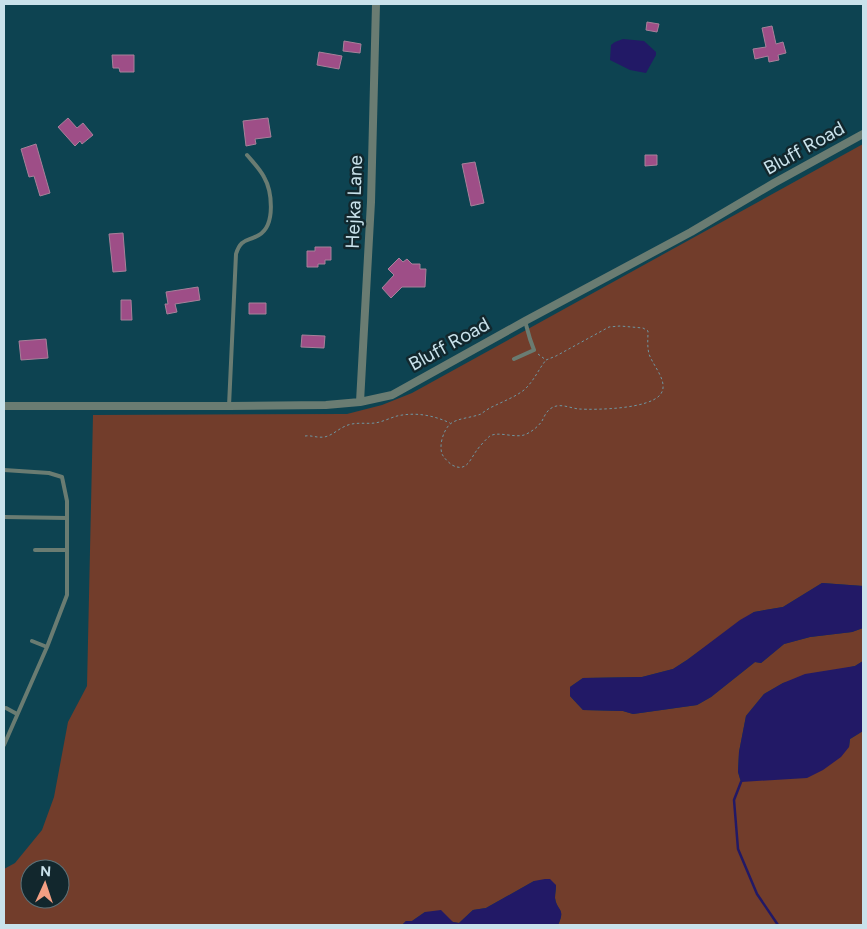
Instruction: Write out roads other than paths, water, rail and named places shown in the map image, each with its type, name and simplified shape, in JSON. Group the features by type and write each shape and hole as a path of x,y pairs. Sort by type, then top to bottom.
{"street":[{"name":"Hejka Lane","path":"360,402 371,202 376,4"},
{"name":"Bluff Road","path":"4,406 326,405 360,402 392,394 691,232 863,134"}],"lane":[{"path":"229,406 236,254 239,246 261,234 269,222 271,206 269,188 263,174 247,155"},
{"path":"514,359 534,350 526,321"},
{"path":"4,470 49,473 62,477 67,501 67,595 47,647 4,744"},
{"path":"4,517 67,518"},
{"path":"35,550 67,550"},
{"path":"32,641 47,647"},
{"path":"6,708 17,714"}],"waterway":[{"path":"741,782 734,800 738,849 757,894 778,925"}]}
